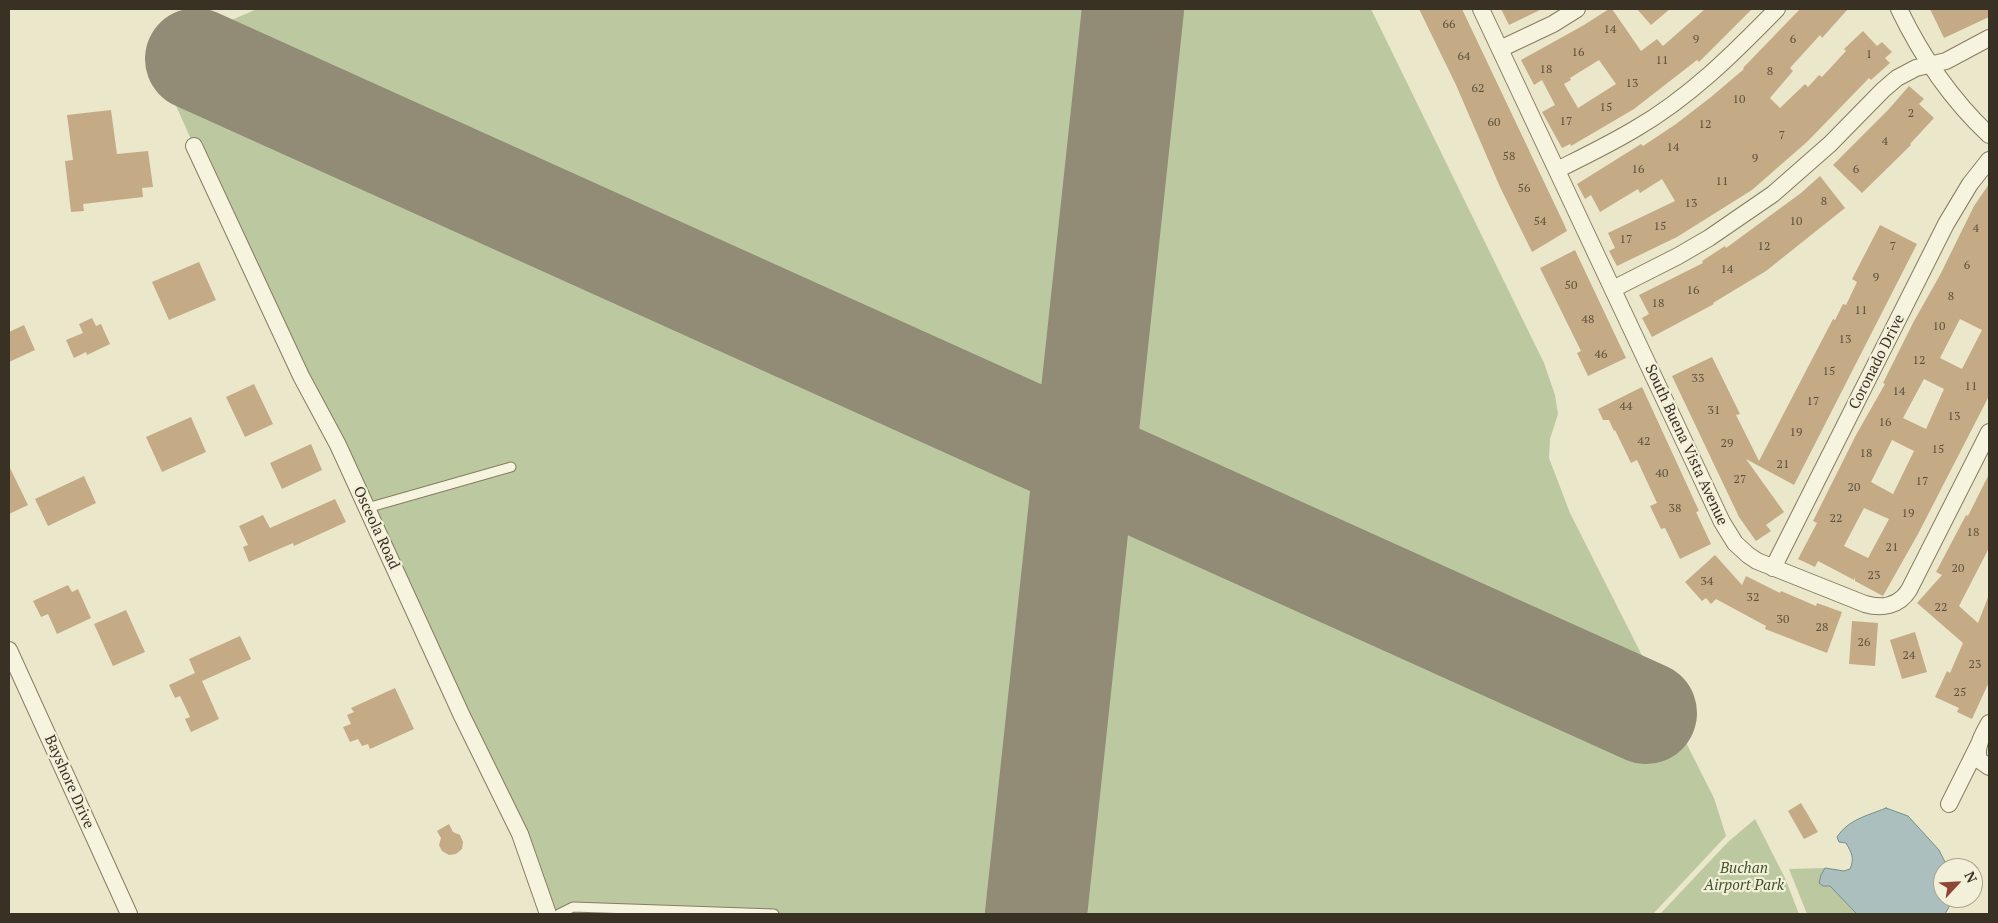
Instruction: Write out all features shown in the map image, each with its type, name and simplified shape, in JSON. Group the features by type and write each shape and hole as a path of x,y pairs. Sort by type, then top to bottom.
{"street":[{"name":"South Buena Vista Avenue","path":"1481,9 1722,522 1735,542 1748,555 1773,568 1871,606 1884,606 1902,599 1909,590 1989,432"},
{"path":"1500,49 1553,24 1577,9"},
{"path":"1557,170 1636,129 1677,101 1728,59 1777,9"},
{"path":"1899,9 1931,65 1971,117 1989,135"},
{"path":"1613,289 1678,256 1735,220 1808,164 1890,83 1916,68 1946,61 1989,38"},
{"name":"Osceola Road","path":"194,146 301,376 338,444 462,716 520,834 548,914"},
{"name":"Coronado Drive","path":"1773,568 1946,224 1970,184 1989,160"},
{"name":"Bayshore Drive","path":"9,650 129,914"},
{"path":"1949,804 1978,750 1989,723"},
{"path":"1978,750 1979,760 1989,767"}],"lane":[{"path":"367,508 511,467"},
{"path":"559,914 573,907 774,914"}],"green space":[{"path":"257,9 1371,9 1544,363 1555,395 1558,414 1550,439 1549,458 1570,513 1714,798 1726,836 1653,914 556,914 298,363 240,225 202,142 194,146 153,54"},
{"name":"Buchan Airport Park","path":"1755,819 1785,878 1799,914 1660,914 1728,842"},
{"path":"1825,868 1821,875 1857,914 1807,914 1789,869"}],"shaded area":[{"path":"1886,808 1908,816 1939,850 1943,858 1933,858 1933,908 1948,908 1945,914 1857,914 1830,886 1823,886 1819,883 1825,868 1844,871 1850,869 1852,862 1851,852 1846,843 1839,842 1837,837 1847,826"}],"building":[{"path":"1419,9 1462,9 1564,224 1567,231 1532,252 1500,187 1456,85"},
{"path":"1501,9 1542,9 1509,25"},
{"path":"1612,9 1641,51 1657,39 1663,46 1705,9 1752,9 1699,62 1697,60 1634,109 1571,146 1570,144 1562,148 1542,112 1555,105 1542,80 1534,85 1521,60","holes":["1599,60 1616,84 1578,108 1564,84 1571,80 1570,78"]},
{"path":"1637,9 1670,9 1651,25"},
{"path":"1800,9 1848,9 1822,38 1820,35 1790,68 1793,71 1770,98 1780,108 1805,84 1808,87 1819,75 1822,77 1846,51 1844,49 1863,31 1877,46 1882,42 1892,52 1885,58 1890,63 1871,80 1869,78 1808,141 1752,190 1677,237 1617,266 1609,251 1615,248 1608,233 1675,201 1662,179 1640,193 1638,189 1600,212 1591,195 1585,199 1577,184 1641,144 1643,146 1711,97 1744,69"},
{"path":"1930,9 1989,9 1989,17 1944,38"},
{"path":"1909,86 1924,99 1919,104 1934,118 1911,145 1862,193 1833,165 1888,110"},
{"path":"111,110 117,154 148,151 153,187 142,188 143,197 83,204 84,211 71,212 65,161 73,160 67,115"},
{"path":"1820,176 1845,208 1766,271 1714,304 1652,337 1642,318 1649,314 1639,295 1703,263 1702,261 1725,246 1726,248 1801,193"},
{"path":"1989,184 1989,396 1918,534 1883,596 1855,581 1855,577 1854,580 1818,561 1815,567 1798,559 1817,523 1813,521 1856,435 1885,384 1883,383 1974,206","holes":["1960,319 1982,330 1962,369 1940,358","1924,379 1944,389 1926,429 1903,418","1892,440 1914,451 1893,494 1871,482","1864,508 1889,519 1868,558 1844,546"]},
{"path":"1880,225 1917,244 1794,485 1746,459 1784,512 1766,525 1771,531 1756,541 1739,517 1672,376 1712,357 1740,414 1736,415 1759,461 1833,319 1835,320 1843,304 1846,305 1857,282 1852,279"},
{"path":"1575,250 1626,358 1588,376 1577,353 1581,351 1540,268"},
{"path":"199,262 216,300 169,320 152,282"},
{"path":"92,318 96,326 101,324 110,344 87,355 86,352 74,358 66,340 83,333 79,324"},
{"path":"24,325 35,350 9,362 9,332"},
{"path":"254,384 273,424 245,437 226,397"},
{"path":"1642,387 1699,511 1696,512 1711,544 1680,559 1665,528 1661,529 1650,506 1657,503 1637,460 1631,463 1609,420 1603,420 1598,409"},
{"path":"191,417 206,452 162,472 146,437"},
{"path":"311,444 322,470 282,489 270,463"},
{"path":"9,466 28,505 9,514"},
{"path":"1989,474 1989,548 1959,606 1978,623 1989,595 1989,682 1972,719 1957,712 1959,708 1935,697 1947,671 1950,673 1963,643 1917,603 1942,575 1936,572 1966,515 1968,516"},
{"path":"84,476 96,503 48,526 35,499"},
{"path":"335,499 346,522 294,546 293,543 249,562 243,547 248,545 239,526 263,515 270,528"},
{"path":"1715,555 1742,585 1746,576 1780,593 1781,591 1816,606 1817,603 1842,612 1827,653 1765,629 1766,626 1716,599 1711,604 1706,598 1702,601 1685,582"},
{"path":"68,585 72,592 78,589 91,618 57,634 48,614 41,617 33,601"},
{"path":"126,610 145,652 113,666 94,624"},
{"path":"1852,621 1878,623 1875,666 1849,664"},
{"path":"1915,632 1927,672 1902,679 1890,640"},
{"path":"240,636 251,659 202,681 219,719 191,732 185,719 190,717 180,696 175,698 169,685 195,673 189,659"},
{"path":"395,688 414,729 370,749 368,744 362,746 358,739 350,742 343,727 351,724 347,715 354,712 351,708"},
{"path":"1801,803 1818,832 1804,839 1788,811"},
{"path":"449,824 453,832 460,835 463,842 462,849 456,854 449,855 442,851 439,845 441,838 437,831"}],"runway":[{"path":"1036,914 1133,9"},
{"path":"196,59 1646,713"}]}
